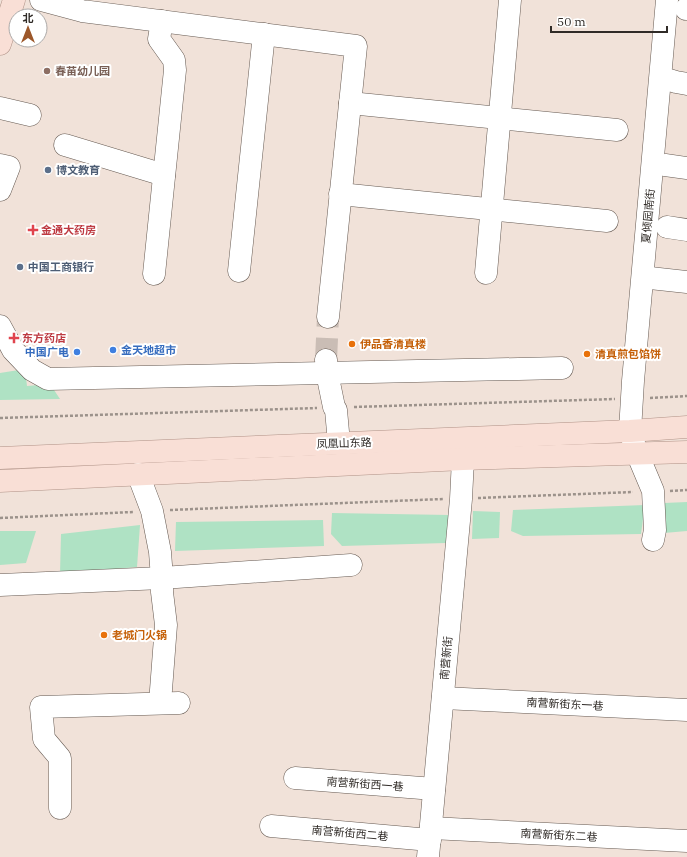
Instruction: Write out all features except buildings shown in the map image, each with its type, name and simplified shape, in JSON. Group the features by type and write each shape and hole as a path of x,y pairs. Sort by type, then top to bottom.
{"main road":[{"path":"0,44 14,0"},
{"name":"凤凰山东路","path":"0,458 630,431 687,427"},
{"name":"凤凰山东路","path":"0,481 463,459 687,452"}],"street":[{"path":"41,0 82,11 356,46 328,317"},
{"path":"486,272 510,0"},
{"name":"夏倾园南街","path":"630,431 633,381 680,6"},
{"path":"154,274 175,70 174,60 160,39 162,21"},
{"path":"240,271 264,34"},
{"path":"666,79 687,84"},
{"path":"350,103 618,130"},
{"path":"0,108 30,114"},
{"path":"65,145 164,175"},
{"path":"0,165 9,167 0,190"},
{"path":"665,166 687,168"},
{"path":"340,194 607,221"},
{"path":"650,278 687,282"},
{"path":"0,326 13,350 32,370 48,379 327,367 562,368"},
{"path":"327,367 334,407 336,410 339,443"},
{"path":"630,431 637,453 653,491 655,530 653,540"},
{"name":"南营新街","path":"430,842 461,499 463,459"},
{"path":"60,808 60,758 44,739 41,707 170,703 160,552 152,511 138,474"},
{"path":"0,584 162,578 351,565"},
{"name":"南营新街东一巷","path":"443,698 687,710"},
{"name":"南营新街西一巷","path":"295,778 434,789"},
{"name":"南营新街西二巷","path":"271,826 430,842"},
{"name":"南营新街东二巷","path":"430,842 687,841"}],"path":[{"path":"0,518 687,490"}],"green space":[{"path":"25,369 27,386 50,384 60,399 0,400 0,373"},
{"path":"687,502 687,531 664,533 664,503"},
{"path":"645,505 641,534 523,536 511,531 513,510"},
{"path":"473,511 500,512 499,538 472,539"},
{"path":"332,513 450,515 446,543 342,546 331,534"},
{"path":"323,520 324,546 175,551 176,522"},
{"path":"140,525 137,567 60,574 61,534"},
{"path":"0,531 36,531 26,563 0,565"}],"tunnel":[{"path":"326,360 328,317"}],"place":[{"name":"春苗幼儿园","path":"47,71"},
{"name":"博文教育","path":"48,170"},
{"name":"金通大药房","path":"33,230"},
{"name":"中国工商银行","path":"20,267"},
{"name":"东方药店","path":"14,338"},
{"name":"伊品香清真楼","path":"352,344"},
{"name":"金天地超市","path":"113,350"},
{"name":"中国广电","path":"77,352"},
{"name":"清真煎包馅饼","path":"587,354"},
{"name":"老城门火锅","path":"104,635"}]}
